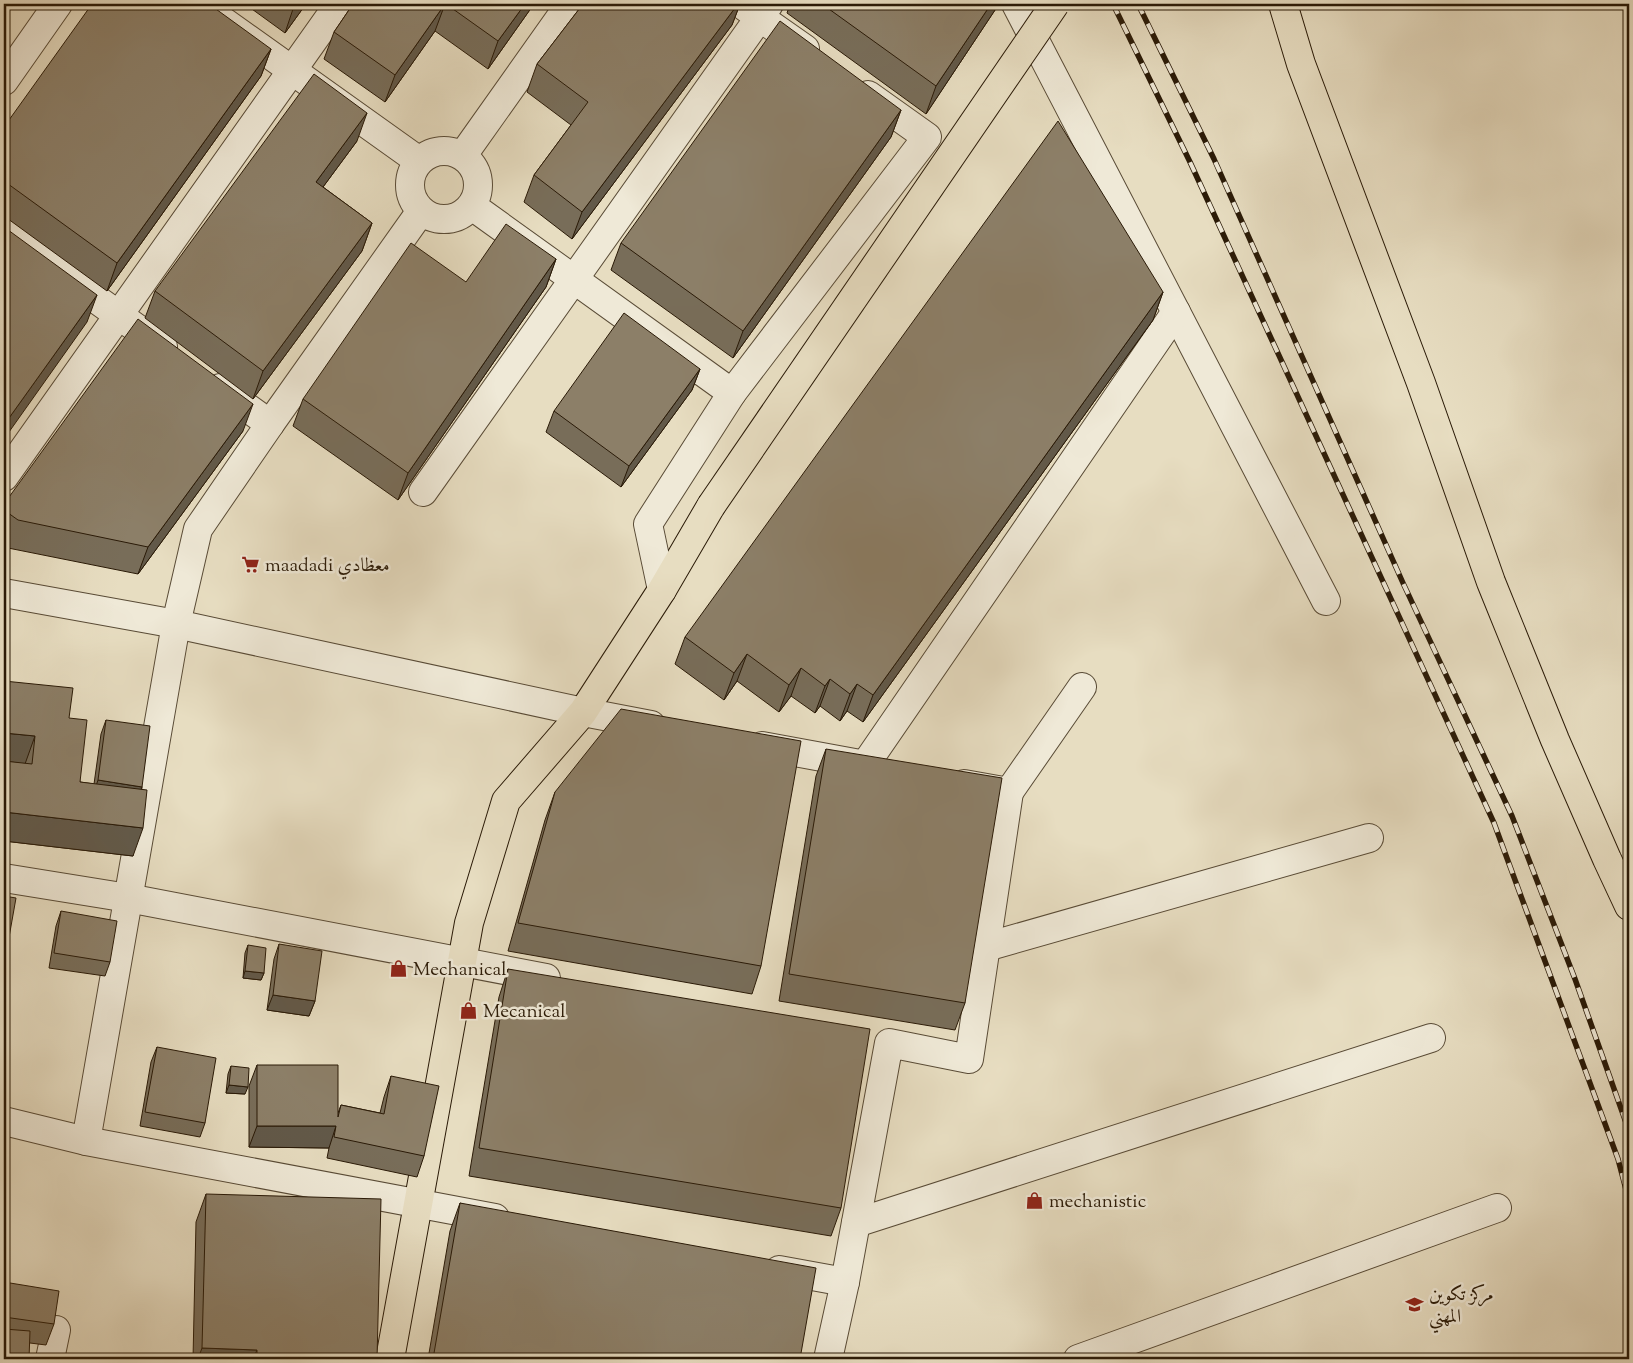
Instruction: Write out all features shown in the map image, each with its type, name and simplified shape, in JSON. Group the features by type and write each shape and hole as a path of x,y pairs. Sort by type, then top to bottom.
{"main road":[{"path":"390,1359 470,923 506,801 583,712 662,590 711,506 1055,4"},
{"path":"1283,4 1302,64 1422,383 1491,582 1559,748 1629,906"}],"street":[{"path":"4,81 58,4"},
{"path":"199,4 419,160"},
{"path":"4,476 339,4"},
{"path":"463,155 570,4"},
{"path":"1016,4 1326,601"},
{"path":"423,492 573,279 756,8 823,63"},
{"path":"662,590 648,524 732,393 927,137 847,80"},
{"path":"442,150 463,155 475,168 479,182 477,198 472,206 454,219 439,220 420,211 414,202 409,188 412,172 419,160 442,150"},
{"path":"472,206 732,393"},
{"path":"86,1141 176,624 198,529 420,211"},
{"path":"4,233 270,424"},
{"path":"865,765 1176,312"},
{"path":"4,593 176,624 583,712 670,728"},
{"path":"828,1359 856,1223 879,1041 969,1059 1009,792 1082,687"},
{"path":"738,741 894,770"},
{"path":"942,780 1009,792"},
{"path":"986,947 1369,838"},
{"path":"4,878 128,898 569,982"},
{"path":"856,1223 1431,1038"},
{"path":"4,1121 86,1141 515,1221"},
{"path":"1078,1359 1496,1208"},
{"path":"758,1266 845,1282"},
{"path":"50,1359 56,1330"}],"building":[{"path":"92,4 209,4 271,49 117,263 4,181 4,127"},
{"path":"353,4 445,4 395,75 334,32"},
{"path":"446,4 525,4 498,41"},
{"path":"583,4 738,4 582,212 534,175 588,102 537,64"},
{"path":"822,4 991,4 936,86"},
{"path":"780,21 901,110 743,331 621,243"},
{"path":"314,74 367,113 316,182 372,223 263,371 155,291"},
{"path":"1058,121 1163,292 873,695 857,684 850,694 830,679 825,686 801,668 789,685 747,654 734,673 685,637"},
{"path":"506,224 556,259 408,473 303,399 411,243 466,282"},
{"path":"4,227 97,295 4,425"},
{"path":"624,313 700,369 629,466 554,411"},
{"path":"138,319 253,404 148,547 18,520 4,510 4,504"},
{"path":"4,681 73,688 69,718 87,720 80,782 147,790 143,828 4,812 4,761 32,764 35,736 4,733"},
{"path":"621,709 801,741 761,966 518,923 555,792"},
{"path":"106,720 150,726 142,787 98,780"},
{"path":"826,749 1002,778 965,1003 789,974"},
{"path":"4,896 16,898 8,943 4,942"},
{"path":"61,911 117,921 110,962 54,953"},
{"path":"279,944 322,951 315,1001 273,995"},
{"path":"248,945 266,948 264,973 245,971"},
{"path":"508,969 870,1029 841,1208 479,1148"},
{"path":"157,1047 216,1058 205,1123 145,1112"},
{"path":"257,1065 338,1065 338,1117 341,1105 384,1114 391,1076 439,1086 424,1156 334,1137 336,1126 257,1126"},
{"path":"231,1066 249,1068 248,1087 229,1085"},
{"path":"206,1194 381,1199 377,1359 257,1359 257,1350 202,1348"},
{"path":"460,1203 816,1268 800,1359 433,1359"},
{"path":"4,1282 59,1291 54,1324 4,1317"},
{"path":"4,1329 30,1331 29,1359 4,1359"}],"railway":[{"path":"1113,4 1190,162 1494,823 1618,1159 1629,1201"},
{"path":"1138,4 1214,159 1403,583 1512,816 1575,979 1629,1131"}],"place":[{"name":"maadadi معظادي","path":"251,564"},
{"name":"Mechanical","path":"399,968"},
{"name":"Mecanical","path":"469,1010"},
{"name":"mechanistic","path":"1035,1200"},
{"name":"مركز تكوين المهني","path":"1415,1304"}]}
